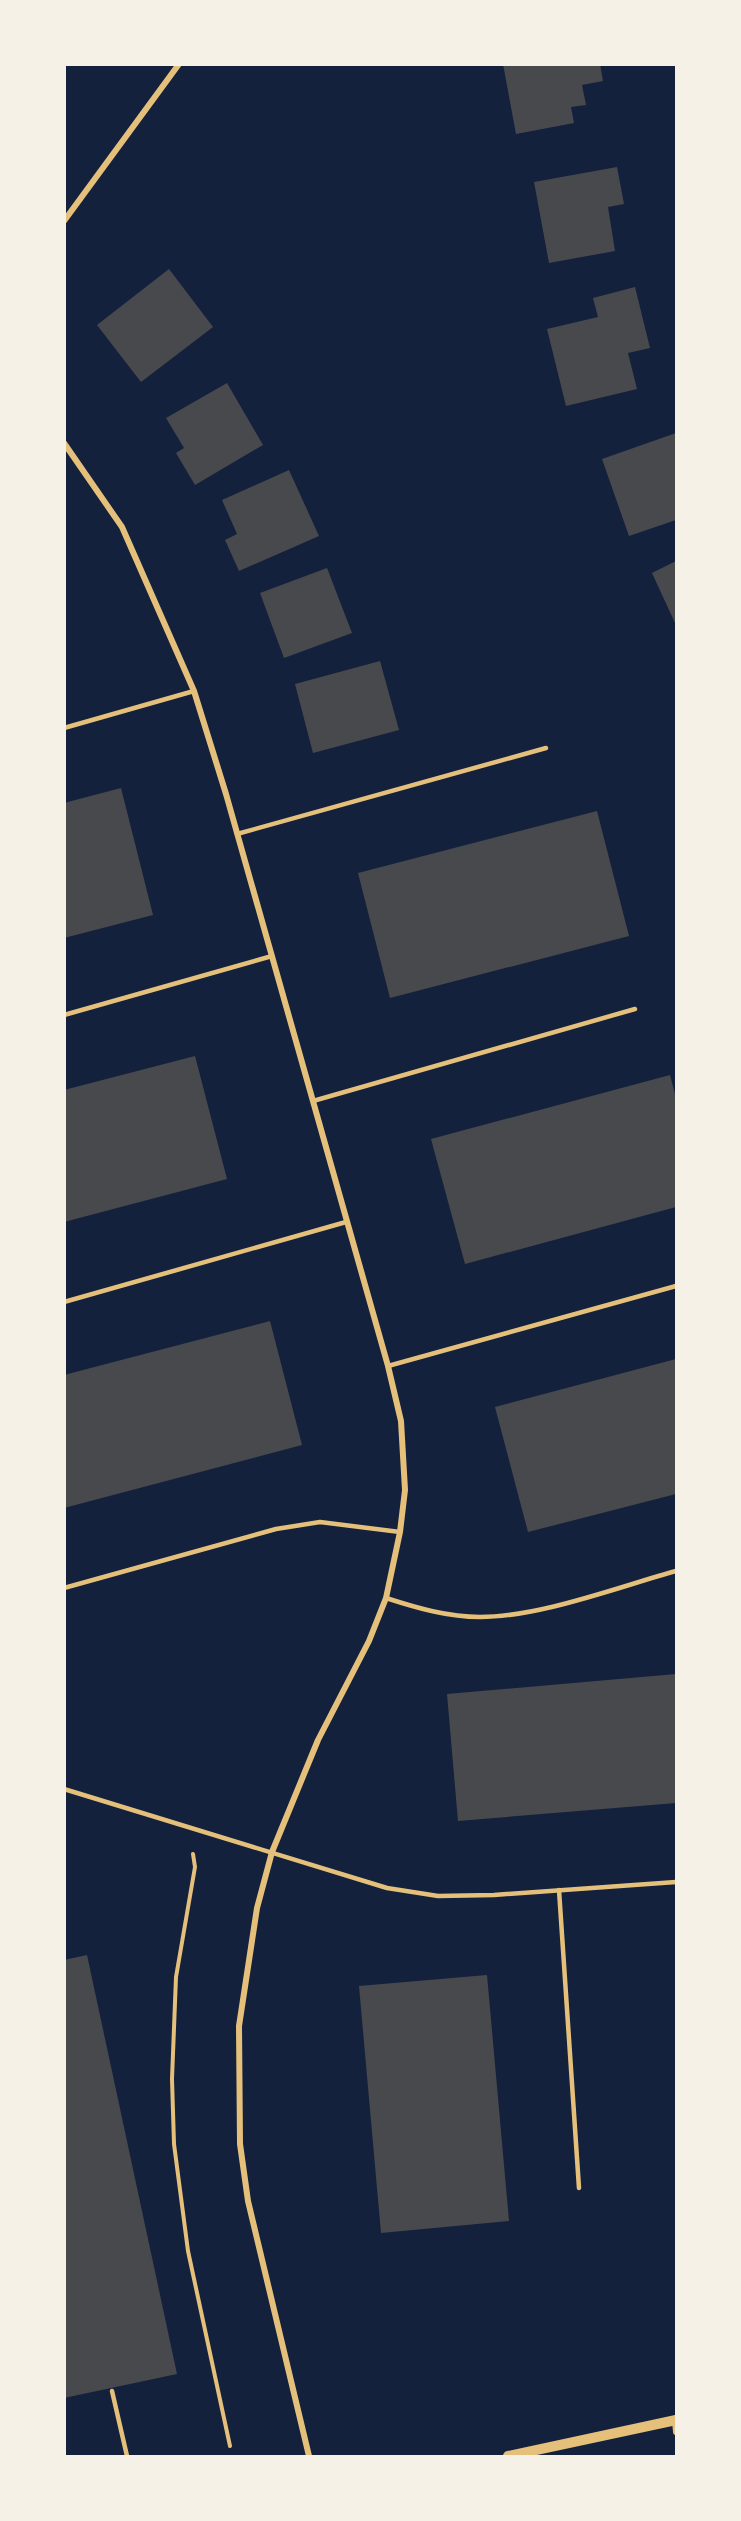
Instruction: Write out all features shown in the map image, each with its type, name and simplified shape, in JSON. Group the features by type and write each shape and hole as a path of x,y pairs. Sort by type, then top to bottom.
{"street":[{"path":"64,222 179,64"},
{"path":"64,443 122,527 194,691 272,956 388,1366 401,1421 405,1490 400,1532 386,1598 369,1641 318,1740 272,1852 257,1908 239,2026 240,2144 250,2211 309,2457"},
{"path":"508,2457 676,2424"}],"lane":[{"path":"64,728 194,691"},
{"path":"237,834 546,748"},
{"path":"64,1015 272,956"},
{"path":"313,1101 635,1009"},
{"path":"64,1302 346,1222"},
{"path":"388,1366 676,1286"},
{"path":"64,1588 276,1529 320,1522 400,1532"},
{"path":"386,1598 431,1612 481,1617 540,1610 676,1571"},
{"path":"64,1789 387,1888 438,1896 494,1895 676,1882"},
{"path":"559,1890 579,2188"},
{"path":"112,2391 127,2457"}],"path":[{"path":"200,1830 192,1857 195,1867 176,1977 172,2079 174,2144 188,2251 230,2446"}],"building":[{"path":"503,64 600,64 603,81 582,85 586,105 571,107 574,123 516,134"},
{"path":"617,167 624,204 608,207 615,251 549,263 534,182"},
{"path":"169,269 213,327 141,382 97,325"},
{"path":"635,287 650,348 628,353 637,389 566,406 547,329 598,317 593,298"},
{"path":"227,383 263,445 195,485 176,453 184,448 166,418"},
{"path":"676,433 676,520 629,536 602,459"},
{"path":"289,470 319,536 239,571 225,540 237,534 222,500"},
{"path":"676,561 676,625 652,573"},
{"path":"327,568 352,633 284,658 260,593"},
{"path":"380,661 399,730 313,753 295,684"},
{"path":"121,788 153,915 64,938 64,803"},
{"path":"597,811 629,936 390,998 358,873"},
{"path":"195,1056 227,1179 64,1222 64,1090"},
{"path":"670,1075 676,1098 676,1207 465,1264 431,1139"},
{"path":"270,1321 302,1445 64,1508 64,1375"},
{"path":"676,1359 676,1494 528,1532 495,1407"},
{"path":"676,1674 676,1803 458,1821 447,1694"},
{"path":"87,1955 177,2374 64,2398 64,1960"},
{"path":"487,1975 509,2221 381,2233 359,1986"}]}
